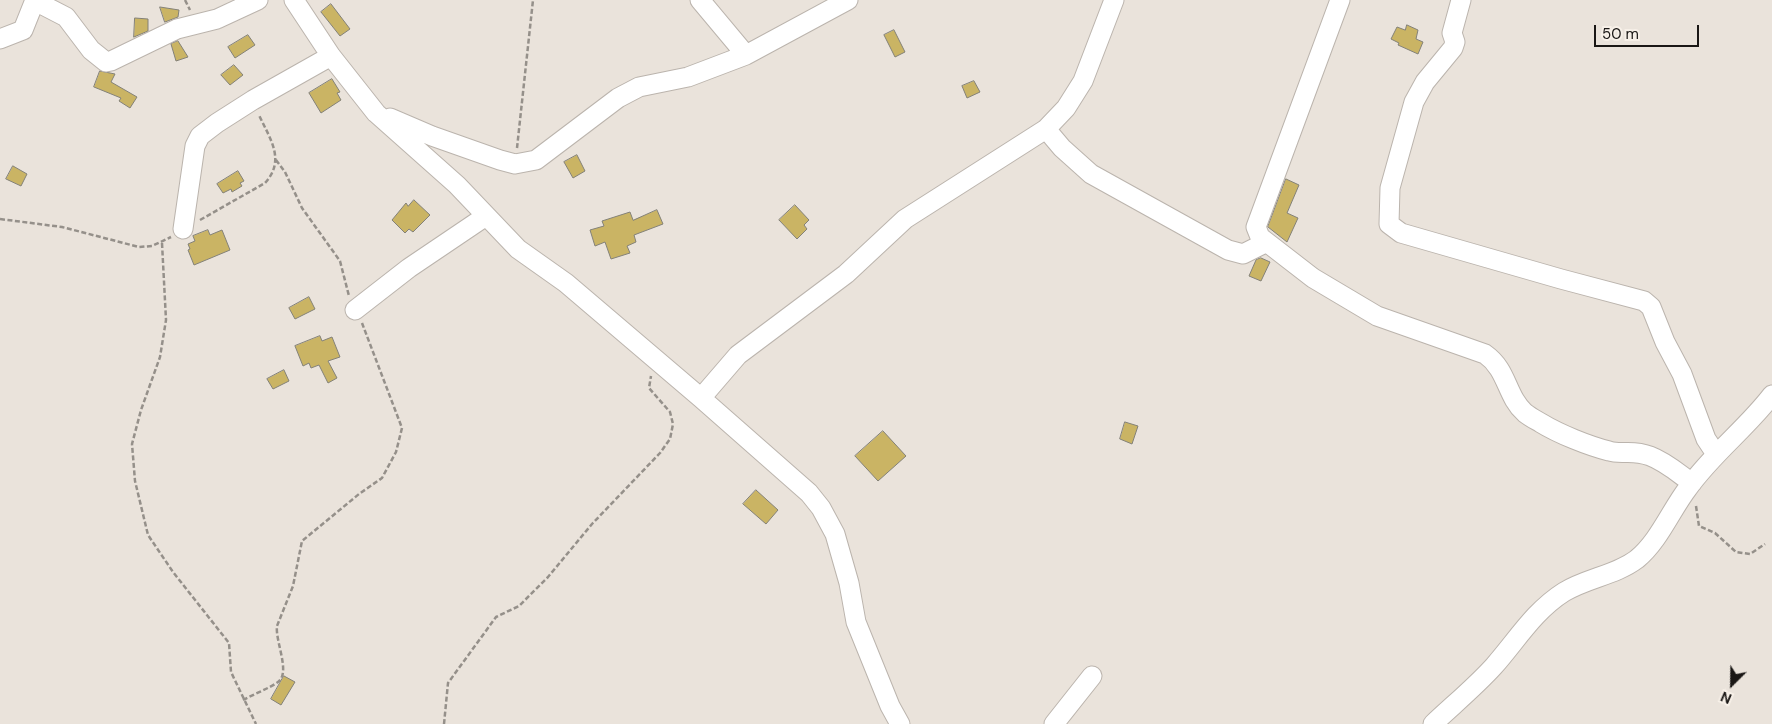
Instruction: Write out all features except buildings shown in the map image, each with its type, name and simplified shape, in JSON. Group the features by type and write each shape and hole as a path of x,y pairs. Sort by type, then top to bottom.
{"street":[{"path":"0,39 24,30 35,0 66,17 92,50 106,62 177,30 217,19 258,0"},
{"path":"294,0 331,56 376,113 456,185 518,249 566,283 809,493 821,508 835,534 849,583 856,622 890,706 900,724"},
{"path":"700,0 746,56"},
{"path":"376,113 463,148 515,164 536,160 618,98 639,87 688,77 746,56 848,0"},
{"path":"701,398 738,355 846,274 905,219 1046,129 1066,108 1083,80 1114,0"},
{"path":"1340,0 1256,227 1260,237 1313,278 1377,316 1485,354 1493,360 1504,375 1513,396 1525,413 1544,425 1609,451 1632,451 1650,456 1670,466 1690,485"},
{"path":"1461,0 1452,33 1453,48 1425,82 1414,102 1390,188 1389,224 1401,233 1560,279 1644,300 1651,307 1665,342 1682,374 1706,439 1716,454"},
{"path":"183,229 196,146 200,136 253,100 331,56"},
{"path":"1046,129 1062,148 1091,174 1228,250 1243,254 1265,242"},
{"path":"355,310 409,268 486,216"},
{"path":"1433,724 1493,666 1523,628 1547,605 1565,592 1637,559 1651,543 1690,485 1716,454 1753,420 1772,395"},
{"path":"1753,420 1772,416"},
{"path":"1054,724 1092,676"}],"path":[{"path":"515,164 523,107 533,0"},
{"path":"0,219 62,227 139,247 162,243 265,182 273,174 276,160 274,148 253,100"},
{"path":"243,700 278,682 283,677 284,670 276,633 293,586 302,541 358,494 382,478 399,444 402,428 366,329 350,300 340,261 302,208 286,172 276,160"},
{"path":"162,243 166,320 160,357 141,410 132,444 135,481 148,535 229,643 231,672 256,724"},
{"path":"444,724 448,683 492,622 496,617 519,606 548,577 592,524 660,453 670,439 673,424 670,412 650,388 655,360"},
{"path":"1690,485 1696,499 1699,526 1715,533 1736,552 1743,554 1750,554 1766,544"}]}
